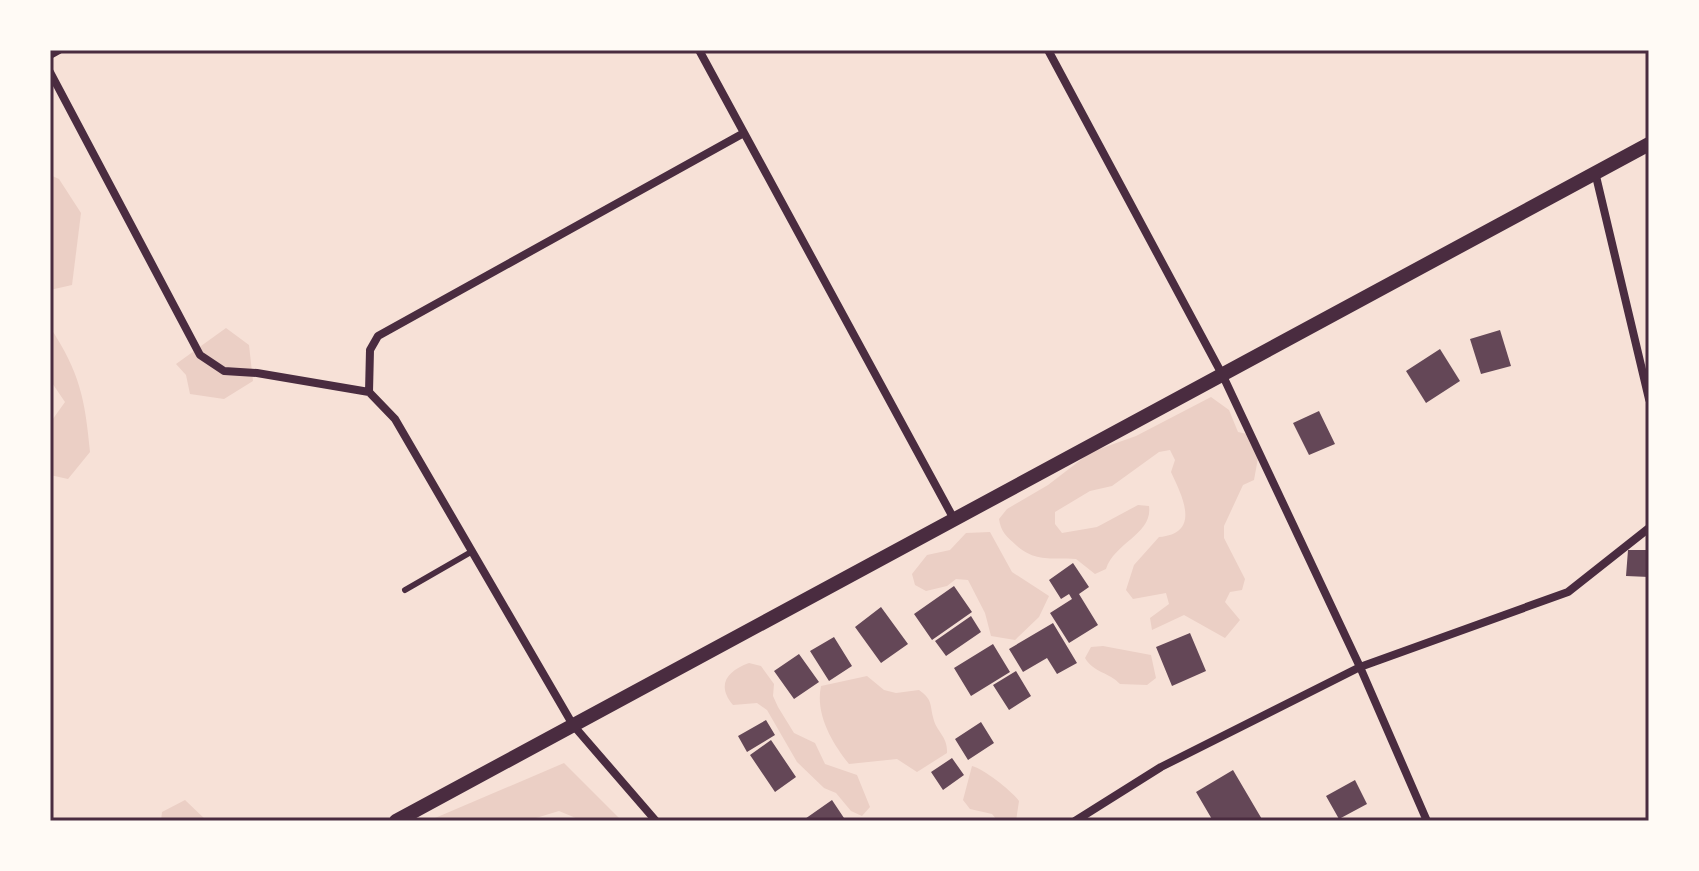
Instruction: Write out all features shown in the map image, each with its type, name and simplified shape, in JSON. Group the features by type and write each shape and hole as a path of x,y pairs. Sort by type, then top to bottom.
{"street":[{"path":"50,55 59,50"},
{"path":"699,50 955,521"},
{"path":"1048,50 1223,376 1360,667 1427,821"},
{"path":"50,72 200,355 224,371 257,373 369,392 395,419 573,725 656,821"},
{"path":"369,392 370,350 378,336 742,134"},
{"path":"396,821 1649,144"},
{"path":"1595,172 1649,399"},
{"path":"1075,821 1161,767 1360,667 1568,592 1605,566 1649,528"}],"lane":[{"path":"405,590 471,552"}],"shaded area":[{"path":"50,175 59,179 81,213 72,285 50,290"},
{"path":"50,327 75,373 88,433 90,452 68,479 50,475 50,423 65,402 50,380"},
{"path":"226,328 249,345 253,381 224,399 190,394 186,375 176,364"},
{"path":"1211,397 1229,410 1238,432 1247,434 1258,458 1254,480 1243,485 1224,526 1224,538 1245,579 1242,590 1230,592 1225,602 1240,620 1225,638 1184,615 1152,630 1150,618 1169,604 1166,593 1133,599 1126,590 1134,565 1159,537 1181,529 1185,521 1183,502 1171,472 1175,460 1170,450 1159,452 1112,486 1090,491 1055,512 1055,524 1062,533 1097,527 1138,505 1149,506 1145,524 1117,552 1106,569 1095,574 1076,559 1044,558 1030,554 1004,534 999,519 1007,509 1048,485 1091,452 1136,436"},
{"path":"990,532 1012,572 1049,596 1039,617 1015,640 991,636 985,613 968,580 956,579 947,586 926,591 915,585 912,574 927,555 950,550 966,533"},
{"path":"1103,646 1151,655 1156,678 1147,685 1120,684 1093,667 1085,658 1091,647"},
{"path":"749,663 761,666 774,684 773,696 794,733 815,743 825,764 857,775 870,807 862,816 851,811 836,793 824,788 797,762 767,710 757,703 733,705 725,691 726,680 735,670"},
{"path":"867,676 884,690 896,693 919,690 923,693 930,702 935,722 946,742 947,753 917,772 897,759 849,764 826,728 820,707 821,686"},
{"path":"564,763 622,821 583,821 559,811 526,821 428,821"},
{"path":"972,766 997,781 1019,801 1016,821 998,821 992,814 970,809 963,800"},
{"path":"185,800 207,821 161,821 162,812"}],"building":[{"path":"1500,330 1511,366 1481,374 1470,339"},
{"path":"1440,349 1460,381 1426,403 1406,371"},
{"path":"1319,411 1335,444 1309,455 1293,423"},
{"path":"1628,550 1649,550 1649,577 1626,576"},
{"path":"1073,563 1089,587 1079,594 1098,625 1069,643 1050,613 1072,599 1069,594 1061,599 1049,580"},
{"path":"954,586 972,612 932,640 914,614"},
{"path":"881,607 908,644 881,663 855,627"},
{"path":"971,616 981,632 946,656 935,641"},
{"path":"1053,623 1077,663 1057,674 1047,658 1023,672 1009,649"},
{"path":"1190,633 1206,671 1172,686 1156,647"},
{"path":"834,637 852,666 829,681 810,651"},
{"path":"993,644 1010,672 971,696 954,668"},
{"path":"799,654 819,682 794,699 774,671"},
{"path":"1016,671 1031,696 1009,710 993,685"},
{"path":"766,720 775,735 747,752 738,736"},
{"path":"981,722 994,743 968,760 955,739"},
{"path":"771,740 796,777 775,792 750,755"},
{"path":"952,758 964,775 943,790 931,772"},
{"path":"1233,770 1263,821 1213,821 1196,792"},
{"path":"1355,780 1367,804 1339,819 1326,796"},
{"path":"832,800 846,821 802,821"}]}
